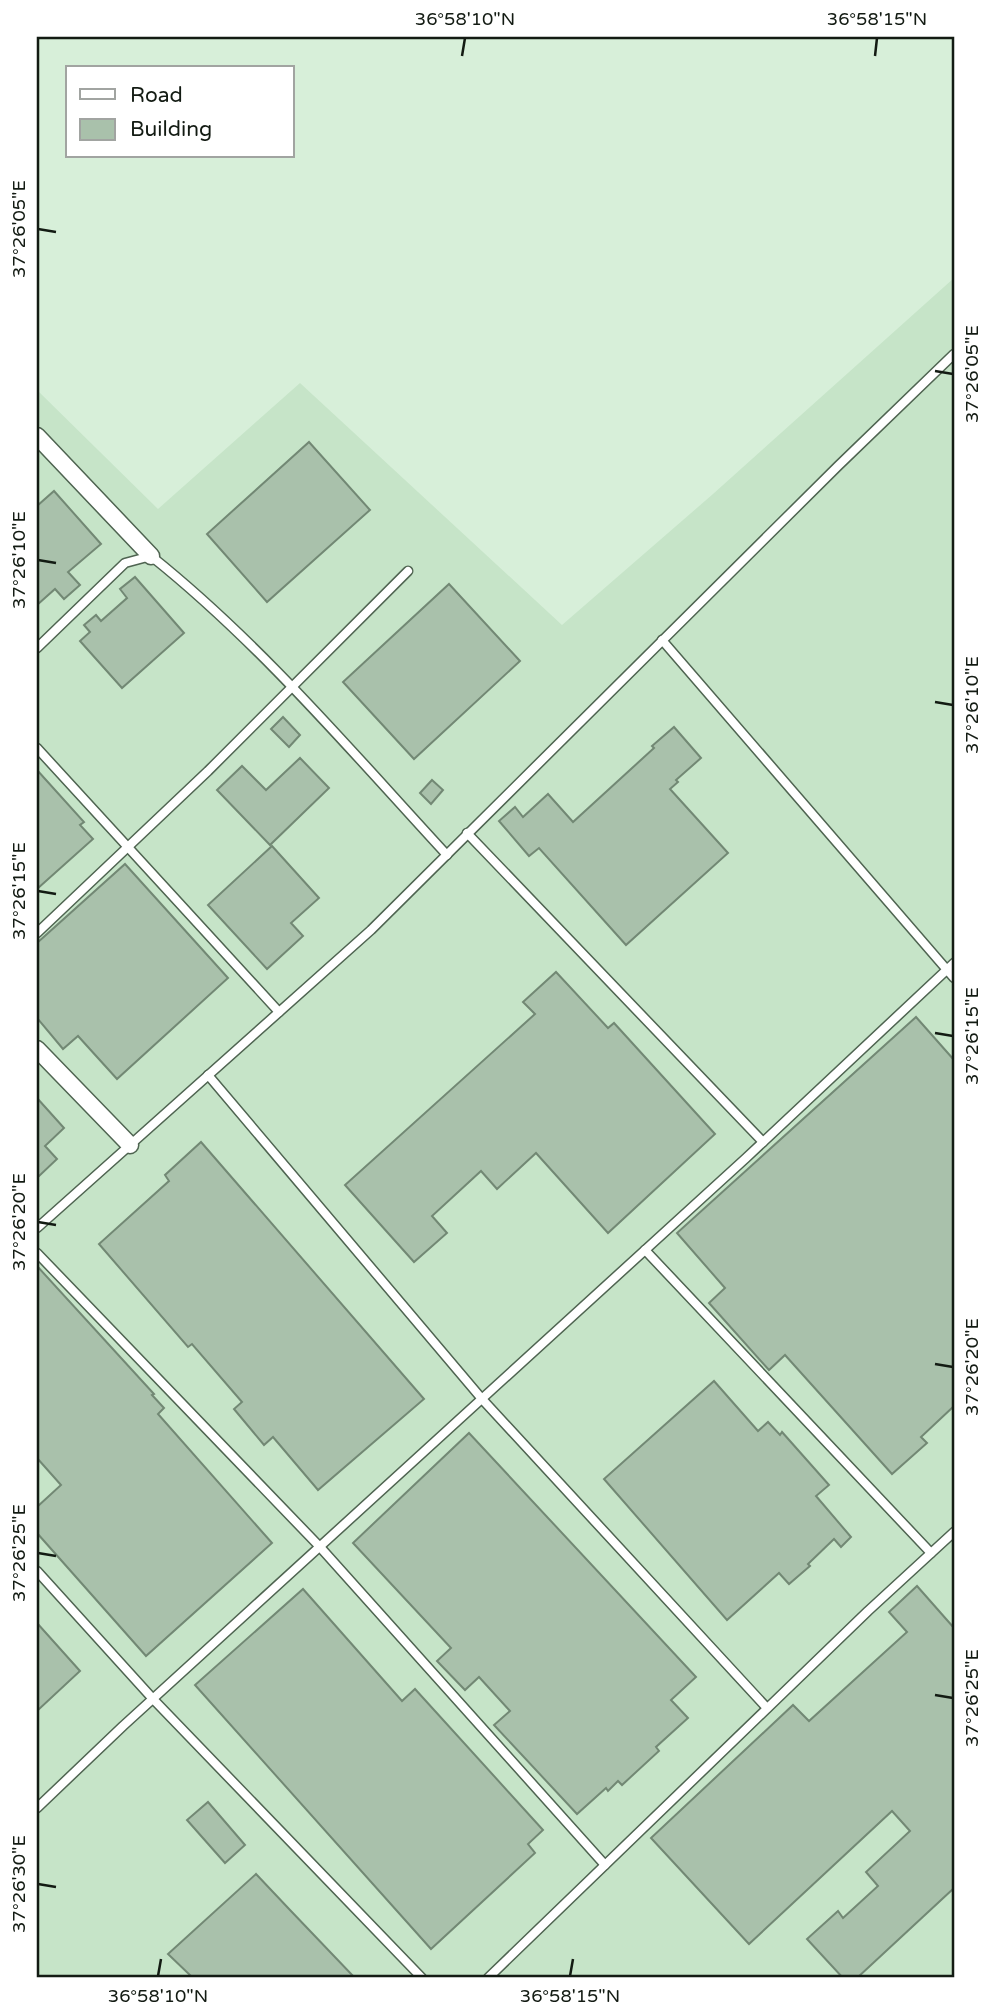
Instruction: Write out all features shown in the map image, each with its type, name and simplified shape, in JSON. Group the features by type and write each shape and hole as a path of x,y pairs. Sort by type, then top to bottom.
{"street":[{"path":"37,436 151,556"},
{"path":"37,1049 130,1144"}],"lane":[{"path":"37,1228 371,930 954,354"},
{"path":"37,648 125,563 151,556 189,586 292,687 447,855"},
{"path":"37,933 208,771 408,571"},
{"path":"663,640 954,978"},
{"path":"37,748 279,1012"},
{"path":"467,833 763,1142"},
{"path":"37,1808 763,1142 954,963"},
{"path":"208,1075 482,1399 767,1709"},
{"path":"645,1250 932,1553"},
{"path":"37,1253 320,1547 605,1865"},
{"path":"488,1978 954,1532"},
{"path":"37,1571 153,1699 422,1978"}],"shaded area":[{"path":"954,278 954,1978 37,1978 37,390 158,509 300,383 562,625"}],"building":[{"path":"309,442 370,510 267,602 207,534"},
{"path":"54,491 101,544 68,572 80,585 64,599 55,589 37,605 37,506"},
{"path":"135,577 184,633 122,688 80,641 90,632 84,625 96,615 101,621 127,598 120,589"},
{"path":"449,584 520,661 414,759 343,682"},
{"path":"283,717 300,735 289,747 271,729"},
{"path":"674,727 701,758 676,780 678,782 670,789 728,853 626,945 539,848 529,856 499,821 515,807 523,817 548,794 573,822"},
{"path":"300,758 329,788 270,845 217,790 242,766 266,790"},
{"path":"37,770 84,822 80,825 93,839 37,889"},
{"path":"432,780 443,790 431,804 420,793"},
{"path":"272,846 319,898 291,923 303,936 267,969 208,905"},
{"path":"125,864 228,978 117,1079 78,1036 63,1049 37,1018 37,943"},
{"path":"556,972 608,1028 614,1023 715,1134 608,1233 536,1153 497,1189 481,1171 432,1216 447,1233 414,1262 345,1185 535,1014 523,1002"},
{"path":"916,1017 954,1060 954,1406 921,1437 927,1443 892,1474 785,1355 769,1370 709,1303 725,1288 677,1233"},
{"path":"37,1098 64,1128 45,1146 57,1159 37,1178"},
{"path":"201,1142 424,1399 318,1490 273,1437 264,1445 234,1409 242,1402 192,1344 188,1347 99,1244 169,1181 165,1175"},
{"path":"37,1266 154,1394 152,1395 164,1408 158,1414 272,1543 146,1656 37,1533 37,1507 61,1485 37,1458"},
{"path":"714,1381 758,1431 768,1422 780,1435 782,1432 829,1485 816,1496 851,1537 841,1547 834,1539 808,1564 810,1566 789,1584 779,1573 727,1620 604,1479"},
{"path":"469,1433 696,1677 671,1700 688,1718 656,1747 659,1751 622,1785 618,1781 608,1791 606,1788 577,1814 494,1725 510,1711 479,1677 465,1690 437,1661 451,1648 353,1543"},
{"path":"917,1586 954,1628 954,1888 857,1978 843,1978 807,1939 838,1911 843,1918 878,1886 866,1872 910,1831 892,1811 749,1944 651,1838 793,1705 809,1721 907,1632 889,1612"},
{"path":"303,1589 402,1701 415,1689 543,1830 528,1844 535,1853 431,1949 195,1685"},
{"path":"37,1623 80,1671 37,1711"},
{"path":"208,1802 245,1845 225,1863 187,1820"},
{"path":"256,1874 355,1978 193,1978 168,1954"}]}
